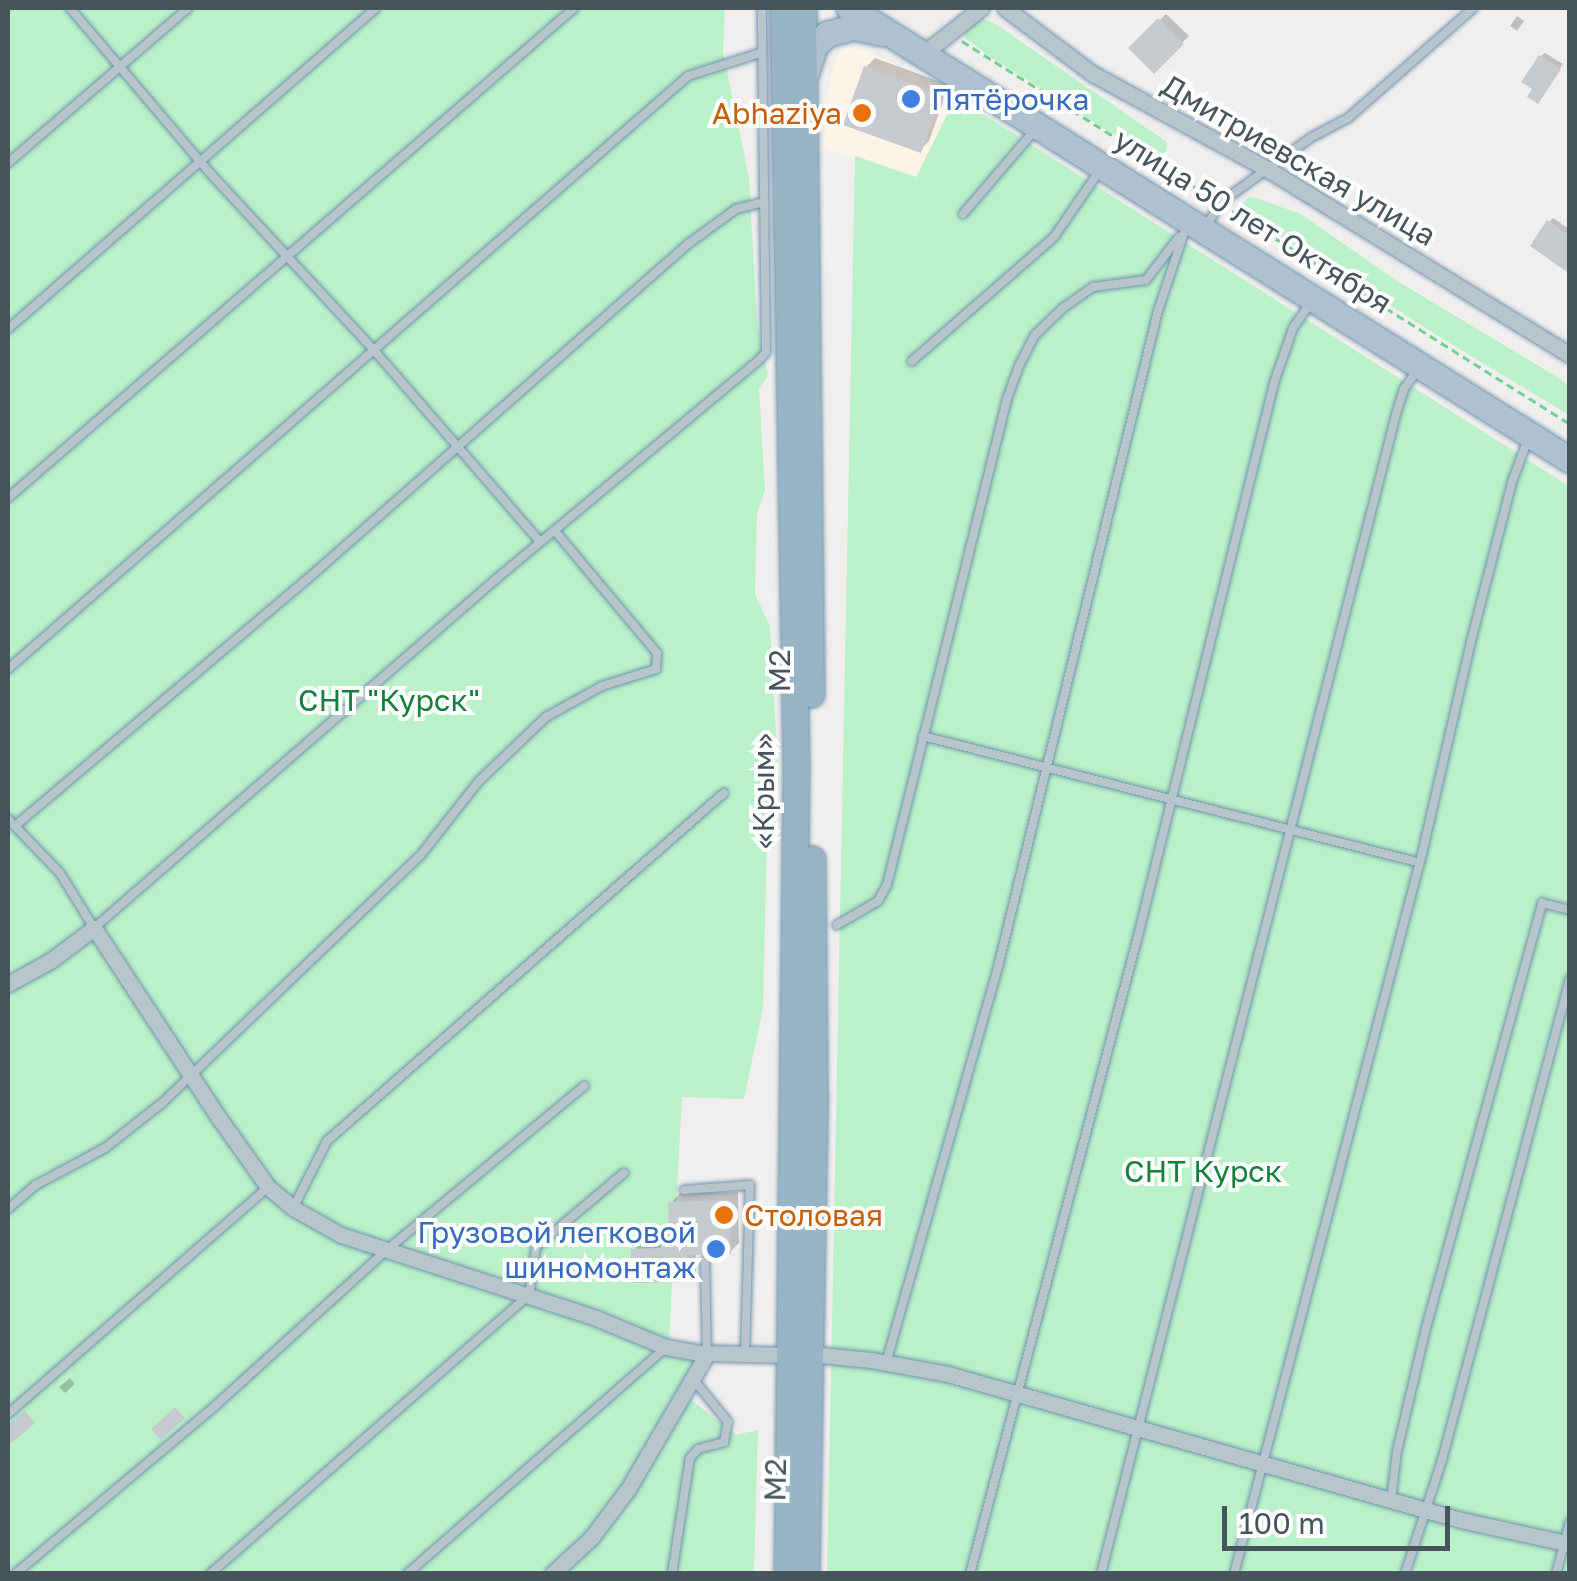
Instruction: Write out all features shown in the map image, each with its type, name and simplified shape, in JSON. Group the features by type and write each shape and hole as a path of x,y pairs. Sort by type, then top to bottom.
{"highway":[{"name":"«Крым»","path":"783,8 801,1355 787,1574"},
{"name":"М2","path":"803,8 814,1074 801,1355 806,1574"}],"main road":[{"name":"улица 50 лет Октября","path":"849,8 1040,125 1192,227 1313,298 1570,460"},
{"path":"805,76 815,45 840,28 893,36"}],"street":[{"path":"923,54 981,8"},
{"name":"Дмитриевская улица","path":"1004,8 1092,74 1268,170 1570,354"},
{"path":"8,984 50,961 94,928 268,1186 293,1208 341,1235 530,1295 666,1347 707,1354 801,1355 886,1362 1138,1427 1426,1510 1567,1543"},
{"path":"552,1574 591,1538 628,1489 707,1354"}],"lane":[{"path":"70,8 540,542"},
{"path":"8,163 188,8"},
{"path":"8,328 376,8"},
{"path":"8,498 574,8"},
{"path":"8,819 60,874 94,928 766,352 762,8"},
{"path":"838,925 878,901 887,886 1002,416 1035,335 1093,287 1146,280 1166,249 1192,227 1312,137 1348,118 1473,8"},
{"path":"8,669 688,76 760,53"},
{"path":"963,214 1040,125"},
{"path":"912,361 1054,237 1102,165"},
{"path":"15,826 312,575 688,244 736,208 764,202"},
{"path":"886,1362 956,1122 1158,312 1192,227"},
{"path":"970,1574 1172,800 1274,384 1293,328 1313,298"},
{"path":"1101,1574 1294,832 1396,414 1404,389 1420,366"},
{"path":"1234,1574 1508,500 1530,435"},
{"path":"8,1209 36,1185 132,1129 194,1074 420,856 479,780 546,717 602,686 656,669 658,654 554,530"},
{"path":"923,736 1046,771 1417,862"},
{"path":"293,1208 326,1141 724,793"},
{"path":"1391,1500 1397,1451 1426,1328 1542,903 1570,910"},
{"path":"1405,1574 1426,1510 1570,979"},
{"path":"15,1574 214,1407 389,1248 584,1086"},
{"path":"210,1574 530,1295 536,1247 624,1173"},
{"path":"684,1190 750,1184 745,1356"},
{"path":"8,1414 268,1186"},
{"path":"706,1262 707,1354"},
{"path":"407,1574 666,1347"},
{"path":"672,1574 690,1458 698,1448 724,1442 728,1422 694,1379"},
{"path":"1556,1574 1570,1522"}],"path":[{"path":"949,33 1570,424"}],"shaded area":[{"path":"846,47 871,52 956,97 916,177 823,148 830,81 837,55"}],"green space":[{"name":"СНТ \"Курск\"","path":"8,8 725,8 723,52 749,178 757,322 768,375 759,389 765,490 757,513 755,594 770,626 779,786 768,789 763,1008 744,1099 682,1097 669,1341 698,1360 689,1398 736,1435 758,1430 754,1573 8,1574"},
{"path":"978,18 994,23 1167,142 1166,153 1154,160 989,56 966,39 962,30"},
{"name":"СНТ Курск","path":"956,97 1569,486 1569,1573 827,1574 855,156 916,177"},
{"path":"1250,196 1301,214 1394,279 1559,378 1569,386 1569,415 1373,294 1343,267 1326,263 1245,216 1239,208"}],"building":[{"path":"1158,18 1184,44 1154,74 1128,48"},
{"path":"1539,55 1561,69 1538,104 1527,97 1532,89 1521,82"},
{"path":"864,66 942,94 921,153 843,125"},
{"path":"1547,220 1570,236 1570,274 1530,246"},
{"path":"730,1200 731,1254 687,1255 688,1282 632,1283 631,1249 661,1248 661,1237 669,1236 668,1202"},
{"path":"175,1407 185,1418 161,1440 151,1429"},
{"path":"25,1411 35,1423 8,1446 8,1425"}],"place":[{"name":"Пятёрочка","path":"911,99"},
{"name":"Abhaziya","path":"862,113"},
{"name":"Столовая","path":"724,1215"},
{"name":"Грузовой легковой шиномонтаж","path":"716,1249"}]}
